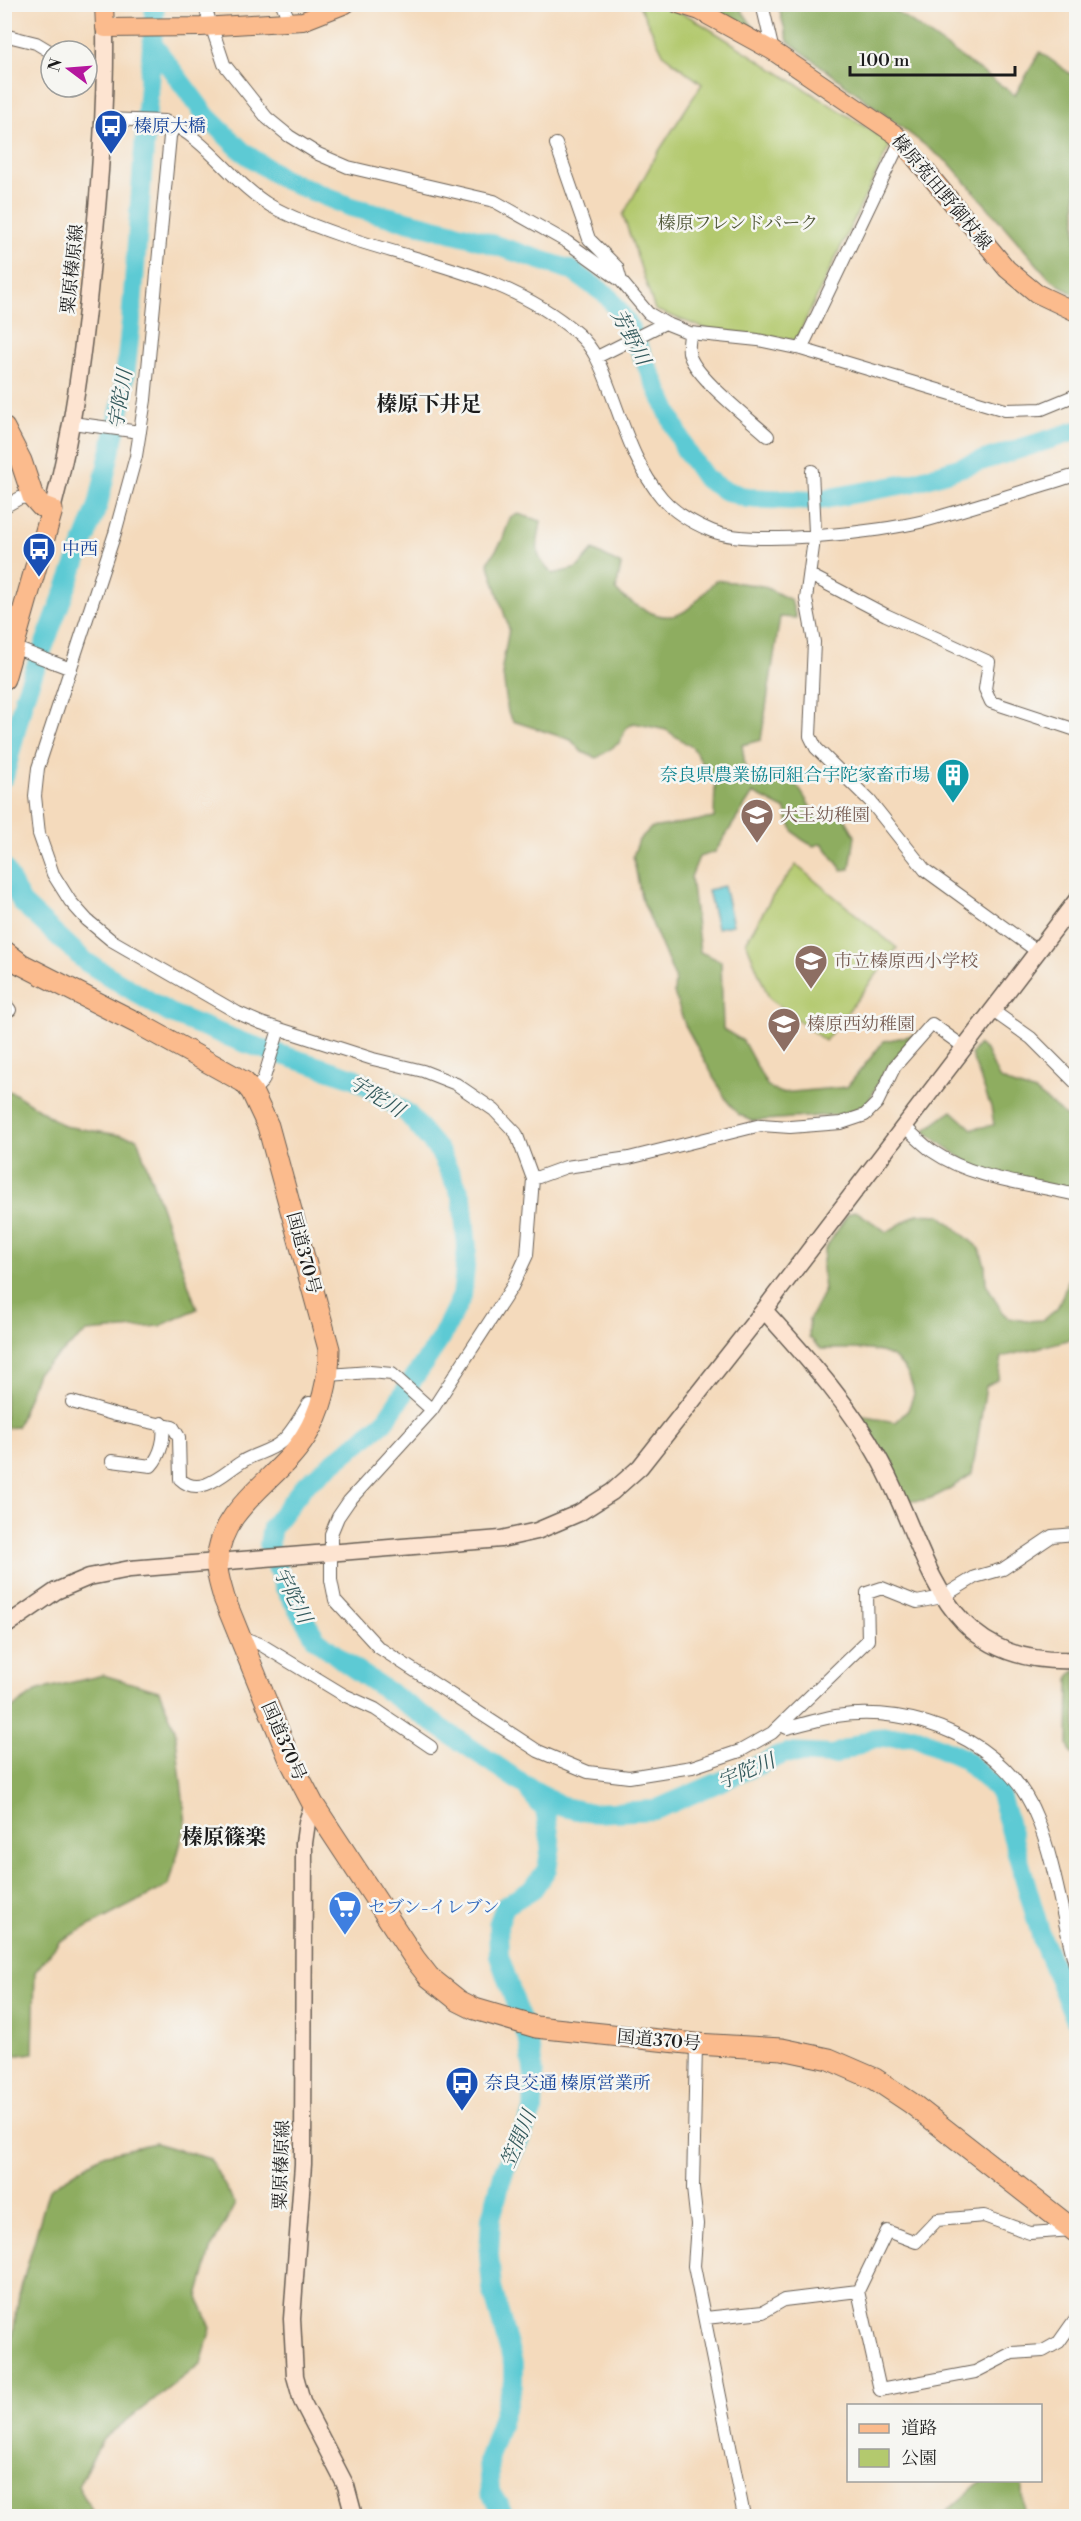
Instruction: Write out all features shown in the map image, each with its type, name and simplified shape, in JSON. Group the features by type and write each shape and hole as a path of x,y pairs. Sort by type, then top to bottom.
{"highway":[{"path":"4,428 21,461 33,497 33,582"},
{"path":"4,679 17,648 52,510 41,506 33,497"},
{"name":"国道370号","path":"4,951 21,964 231,1074 258,1085 329,1349 329,1375 321,1405 306,1437 288,1459 248,1498 231,1522 220,1547 226,1561 224,1598 290,1760 313,1804 379,1907 429,1977 459,2001 522,2024 696,2044 801,2052 829,2059 875,2079 910,2103 1075,2230"}],"main road":[{"path":"104,4 112,28 205,27 290,22 325,15 346,4"},
{"name":"榛原菟田野御杖線","path":"678,4 700,11 773,51 901,140 1007,269 1036,293 1077,312"}],"street":[{"path":"204,4 205,27 224,64 246,94 267,118 318,154 371,173 494,201 567,242 621,281 648,314 665,323 690,333 758,340 801,349 1005,410 1042,409 1077,395"},
{"path":"282,4 290,22"},
{"path":"762,4 772,34 773,51"},
{"name":"粟原榛原線","path":"52,510 72,423 86,323 104,119 105,71 112,28"},
{"path":"4,35 39,44"},
{"path":"99,70 105,71"},
{"path":"104,119 170,122 188,133 235,180 270,206 299,220 386,251 481,277 521,294 580,336 602,355 639,463 662,499 678,513 713,531 734,536 815,535 921,522 1077,475"},
{"path":"170,122 146,400 115,533 38,768 35,796 39,834 53,874 70,901 87,920 111,940 238,1012 279,1031 373,1059 423,1071 456,1084 494,1110 516,1133 533,1179 527,1255 512,1287 429,1407 338,1517 327,1553 335,1600 378,1647 538,1751 568,1766 588,1772 629,1777 692,1767 740,1751 781,1725 868,1640 867,1593 882,1588 917,1602 942,1598 975,1577 1003,1569 1052,1536 1077,1534"},
{"path":"801,349 901,140"},
{"path":"556,144 589,239 618,267 621,281"},
{"path":"602,355 665,323"},
{"path":"690,333 689,353 708,382 768,436"},
{"path":"72,423 138,432"},
{"path":"812,471 815,535 806,599 814,642 810,736 816,748 870,801 926,870 1038,952"},
{"path":"4,507 20,498 33,497"},
{"path":"810,575 886,615 989,662 985,689 991,702 1077,730"},
{"path":"17,648 69,668"},
{"path":"4,1628 56,1591 89,1577 129,1569 501,1539 537,1531 579,1514 612,1492 640,1467 764,1310 1077,901"},
{"path":"993,1011 1031,1038 1077,1083"},
{"path":"533,1179 566,1167 630,1158 761,1125 790,1127 841,1123 865,1115 871,1109 895,1066 933,1024 964,1047"},
{"path":"258,1085 279,1031"},
{"path":"904,1126 931,1150 965,1169 1009,1182 1077,1195"},
{"path":"764,1310 851,1411 880,1459 920,1554 942,1598 973,1630 1005,1649 1044,1659 1077,1660"},
{"path":"329,1375 370,1372 392,1374 429,1407"},
{"path":"72,1402 116,1415 173,1427 179,1437 180,1479 188,1484 201,1485 217,1480 243,1461 282,1442 309,1403 321,1405"},
{"path":"112,1461 151,1466 156,1460 165,1432 162,1423"},
{"path":"241,1637 260,1644 344,1695 375,1709 431,1747"},
{"path":"781,1725 787,1728 837,1716 907,1717 971,1742 995,1759 1020,1786 1037,1817 1054,1872 1077,1968"},
{"name":"粟原榛原線","path":"313,1804 304,1843 303,2164 292,2319 296,2376 302,2401 346,2486 354,2517"},
{"path":"696,2044 693,2188 697,2224 694,2266 744,2517"},
{"path":"1075,2230 1030,2233 984,2216 937,2220 916,2242 887,2231 858,2291 880,2390 975,2372 1012,2353 1043,2351 1059,2342 1077,2318"},
{"path":"705,2318 763,2312 784,2300 858,2291"}],"green space":[{"name":"榛原フレンドパーク","path":"639,5 663,5 692,18 891,143 796,340 706,329 655,310 623,215 657,154 702,84 664,55"},
{"path":"702,5 738,5 756,31 754,33"},
{"path":"778,5 887,5 1015,95 1040,52 1076,78 1076,296 1049,278 951,165 788,41"},
{"path":"518,514 541,521 539,555 541,561 553,574 577,568 593,550 621,565 616,590 632,603 656,615 676,615 684,611 716,580 763,586 791,600 796,618 780,617 761,740 742,745 746,772 776,776 791,781 797,786 818,820 839,808 855,836 850,869 842,870 822,843 814,846 802,840 791,828 786,810 753,793 715,852 699,857 691,877 700,952 721,961 723,1029 743,1041 767,1085 781,1093 847,1087 884,1041 915,1035 886,1069 867,1104 846,1114 752,1121 738,1114 727,1101 685,1025 674,993 675,978 641,897 633,856 639,840 651,828 714,818 715,785 693,748 666,730 634,723 626,728 619,743 597,758 582,752 571,740 513,721 508,713 502,667 509,629 488,562 502,541 510,518"},
{"path":"796,865 897,948 825,1041 769,998 746,942 772,897"},
{"path":"978,1045 986,1050 999,1078 1012,1085 1036,1092 1068,1118 1076,1115 1076,1208 1071,1192 992,1180 924,1131 952,1111 972,1129 994,1125 991,1107 971,1054"},
{"path":"5,1090 14,1093 64,1126 137,1138 197,1309 160,1326 87,1332 37,1373 17,1427 5,1428"},
{"path":"856,1211 887,1232 917,1214 940,1215 980,1249 985,1266 986,1283 1002,1312 1009,1318 1026,1321 1043,1320 1057,1309 1076,1262 1076,1338 1002,1357 998,1379 986,1386 972,1474 931,1498 913,1501 904,1499 859,1416 896,1422 908,1410 914,1394 909,1377 902,1365 892,1357 880,1352 821,1349 809,1337 809,1320 824,1291 822,1267 825,1249 848,1214"},
{"path":"1076,1669 1076,1758 1071,1753 1068,1744 1069,1677"},
{"path":"103,1675 159,1691 175,1729 186,1824 169,1885 60,1941 35,1972 33,2053 5,2057 5,1713 39,1690"},
{"path":"155,2143 210,2159 235,2204 212,2247 198,2297 211,2328 201,2363 103,2439 78,2486 95,2516 5,2516 5,2375 19,2295 49,2189 102,2155"},
{"path":"980,2482 1022,2482 1025,2516 942,2516"}],"water":[{"path":"724,886 733,925 717,928 708,890"}],"waterway":[{"name":"宇陀川","path":"4,777 25,695 98,505 123,396 131,321 155,4"},
{"name":"芳野川","path":"154,46 207,117 243,152 283,179 351,207 470,237 571,270 607,295 628,324 685,449 706,479 724,490 747,498 814,501 911,483 1076,431"},
{"name":"宇陀川","path":"4,868 22,903 86,962 169,1013 242,1042 354,1078 407,1113 439,1151 462,1197 467,1248 462,1296 441,1338 384,1422 304,1486 272,1527 269,1544 284,1586 316,1639 346,1663 523,1784 563,1807 592,1813 655,1810 786,1753 833,1755 874,1738 913,1736 963,1758 999,1791 1043,1942 1076,2021"},
{"name":"笠間川","path":"505,2516 490,2492 488,2461 513,2384 513,2364 492,2288 489,2255 491,2218 504,2171 533,2112 534,2076 529,2043 499,1956 498,1925 505,1906 533,1889 547,1869 551,1845 545,1810 530,1792"}],"place":[{"name":"榛原大橋","path":"111,155"},
{"name":"中西","path":"39,578"},
{"name":"奈良県農業協同組合宇陀家畜市場","path":"953,804"},
{"name":"大王幼稚園","path":"757,844"},
{"name":"市立榛原西小学校","path":"811,990"},
{"name":"榛原西幼稚園","path":"784,1053"},
{"name":"セブン-イレブン","path":"345,1936"},
{"name":"奈良交通 榛原営業所","path":"462,2112"}],"district":[{"name":"榛原下井足","path":"429,404"},
{"name":"榛原篠楽","path":"224,1837"}]}
